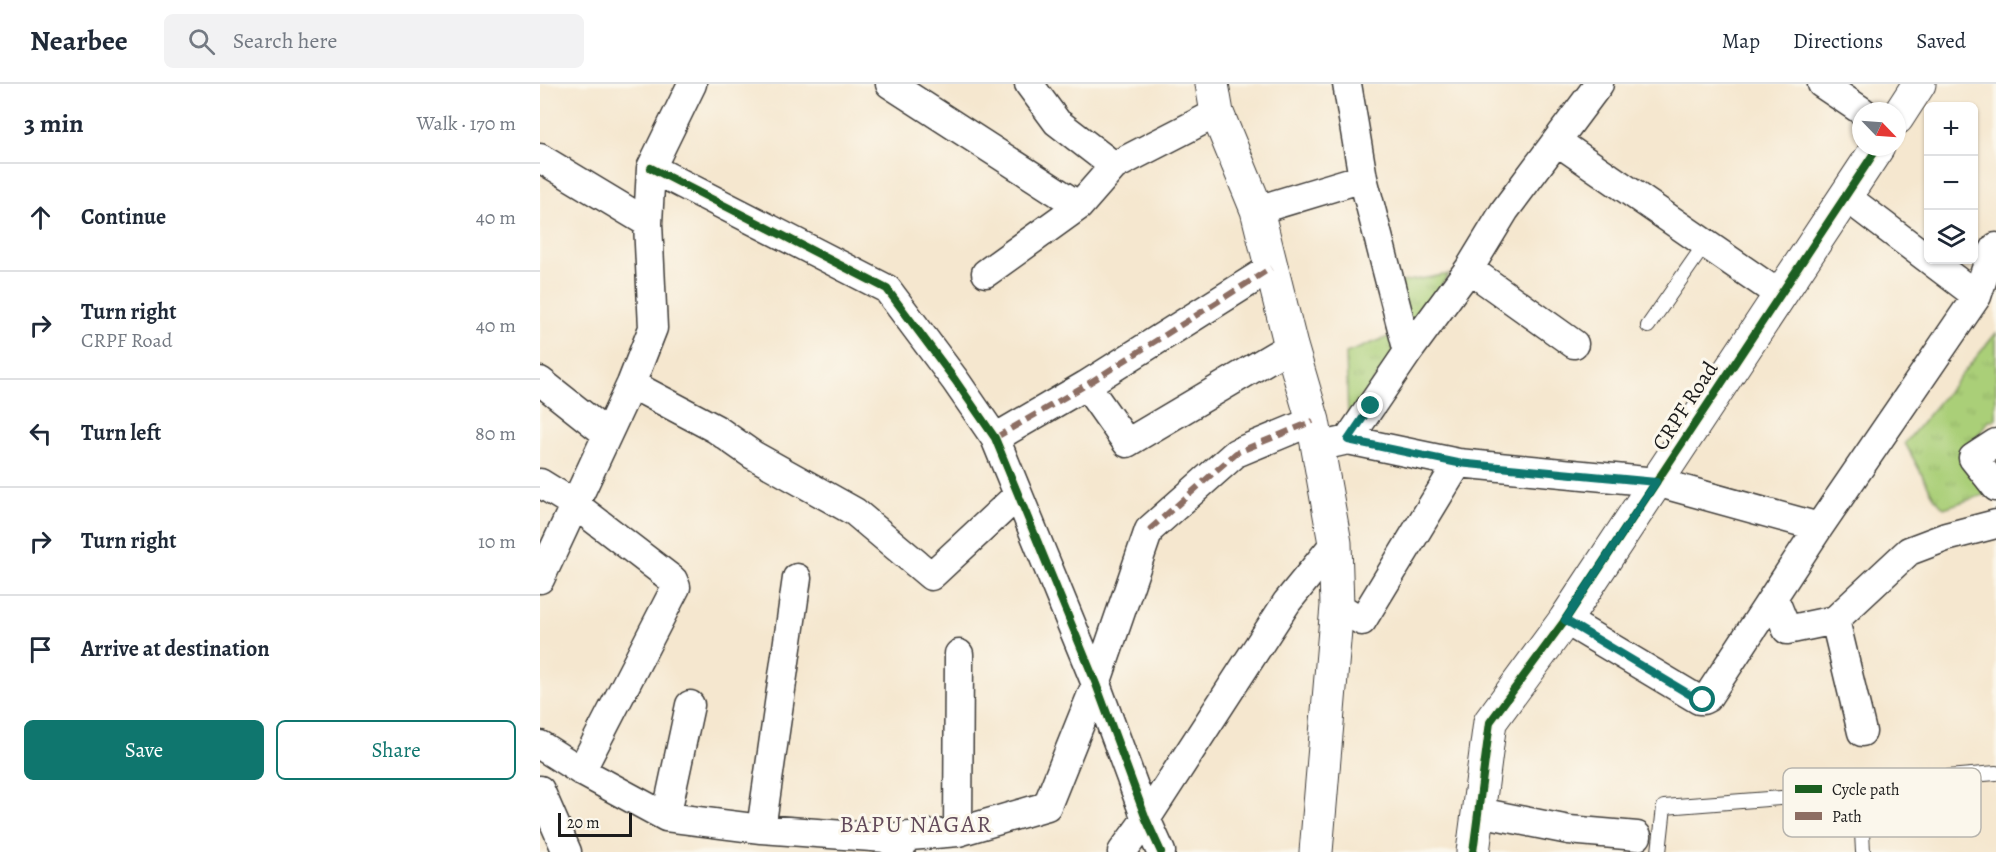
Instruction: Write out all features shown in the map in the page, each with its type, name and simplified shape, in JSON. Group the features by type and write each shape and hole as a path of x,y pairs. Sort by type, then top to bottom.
{"street":[{"path":"540,579 630,384 653,327 648,223 651,168 692,84"},
{"path":"890,84 1080,206"},
{"path":"1029,84 1057,122 1114,166"},
{"path":"1347,84 1363,178 1408,351"},
{"path":"1348,440 1408,351 1469,269 1505,210 1558,142 1599,84"},
{"path":"1822,84 1852,104"},
{"path":"1906,104 1919,84"},
{"path":"986,273 1080,206 1114,166 1215,99 1257,210 1315,434 1335,543 1337,606 1316,852"},
{"path":"1558,142 1780,295"},
{"name":"CRPF Road","path":"1473,852 1490,722 1565,620 1872,156"},
{"path":"540,158 648,223"},
{"path":"651,168 887,289 956,380 995,438 1096,684 1146,819 1161,852"},
{"path":"1257,210 1363,178"},
{"path":"1845,196 1977,296"},
{"path":"1565,620 1699,700 1707,698 1977,296 1990,257 1996,248"},
{"path":"995,438 1086,385 1272,268"},
{"path":"1469,269 1574,344"},
{"path":"1086,385 1127,443 1291,346"},
{"path":"540,381 607,434"},
{"path":"630,384 716,429 753,455 855,512 931,576 1018,495"},
{"path":"540,745 581,771 666,817 761,829 897,845 958,832 1047,806 1096,684 1149,530 1236,453 1315,434 1458,463 1656,482 1820,527"},
{"path":"1996,443 1973,458 1996,487"},
{"path":"1337,606 1362,621 1458,463"},
{"path":"540,483 574,504 673,580 676,587 581,771"},
{"path":"1774,598 1787,630 1835,620 1910,551 1946,537 1996,524"},
{"path":"1122,852 1146,819 1287,602 1335,543"},
{"path":"761,829 797,578"},
{"path":"1835,620 1862,732"},
{"path":"958,832 960,654"},
{"path":"666,817 690,705"},
{"path":"540,790 567,852"},
{"path":"1479,812 1648,844"}],"lane":[{"path":"1648,326 1705,244"},
{"path":"1981,774 1996,773"},
{"path":"1648,844 1664,807 1783,798"},
{"path":"1862,837 1863,852"}],"green space":[{"path":"1449,274 1348,418 1346,353 1401,332 1396,283"},
{"path":"1996,333 1996,419 1989,421 1961,457 1993,492 1944,508 1934,497 1905,443"}],"marked path":[{"path":"995,438 1086,385 1271,268"},
{"path":"1149,530 1236,453 1313,421"}],"cycle path":[{"path":"1473,852 1490,722 1565,620 1872,156"},
{"path":"651,168 887,289 955,380 995,438 1096,684 1146,819 1161,852"}],"district":[{"name":"BAPU NAGAR","path":"916,824"}],"route":[{"path":"1371,406 1348,440 1458,463 1656,482 1565,620 1699,700 1703,700"}]}
